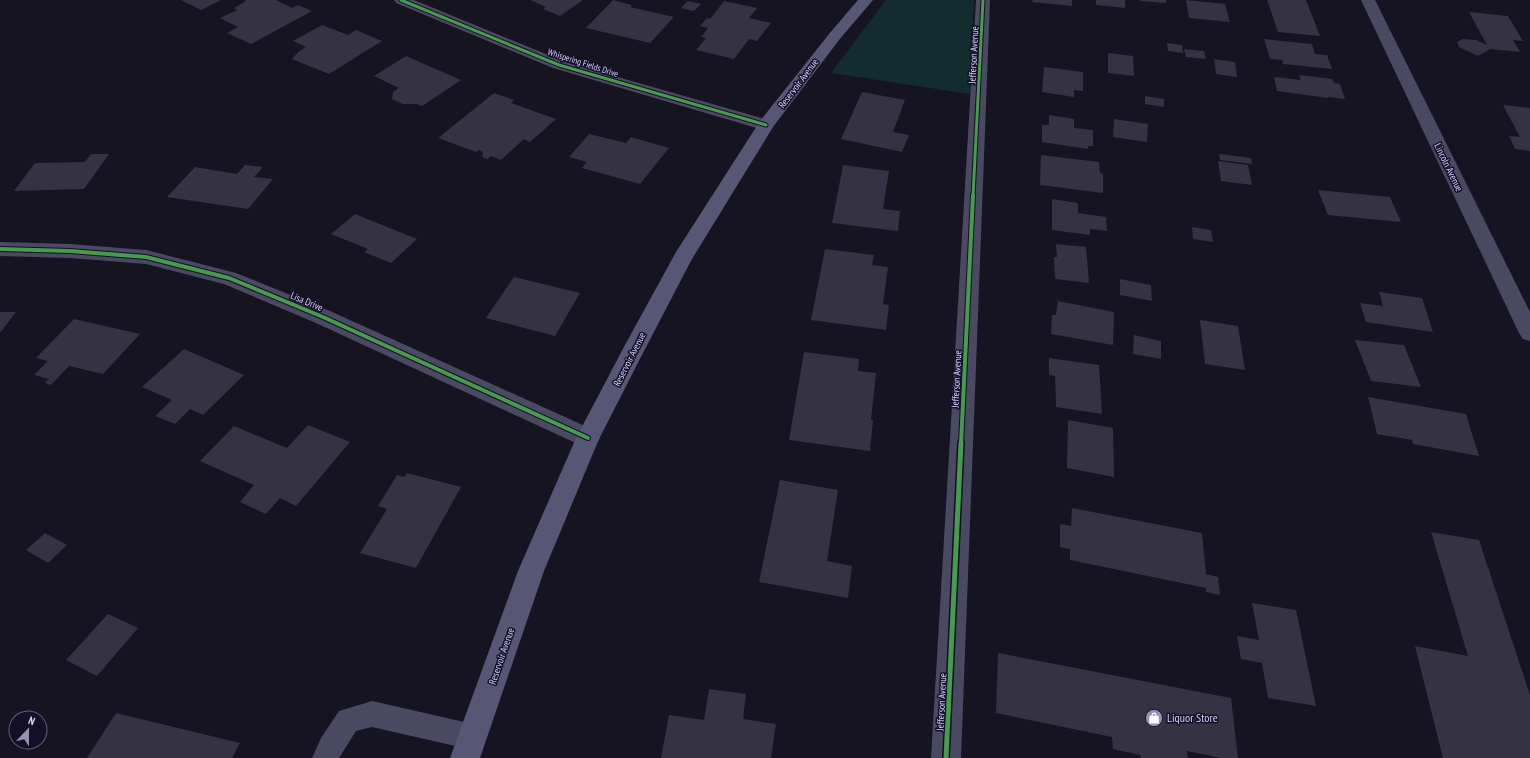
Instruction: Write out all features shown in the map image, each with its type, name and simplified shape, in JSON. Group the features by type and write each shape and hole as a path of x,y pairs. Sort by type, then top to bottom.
{"main road":[{"name":"Reservoir Avenue","path":"469,748 531,571 588,438 633,351 683,257 766,125 834,36 866,0"}],"street":[{"name":"Whispering Fields Drive","path":"401,0 559,65 766,125"},
{"name":"Jefferson Avenue","path":"946,758 983,0"},
{"name":"Lincoln Avenue","path":"1368,0 1530,333"},
{"name":"Lisa Drive","path":"0,249 70,251 146,257 229,278 324,317 588,438"}],"lane":[{"path":"325,758 330,747 348,720 372,714 469,748"}],"green space":[{"path":"886,0 974,0 970,94 831,73"}],"building":[{"path":"181,0 221,0 201,10"},
{"path":"244,0 276,0 292,8 298,5 312,11 251,44 227,33 238,27 220,18 237,10 234,8 246,1"},
{"path":"530,0 583,0 560,16 543,9 546,7"},
{"path":"613,0 632,5 630,7 674,17 650,43 586,28"},
{"path":"1033,0 1072,0 1072,6 1032,2"},
{"path":"1096,0 1125,0 1125,8 1096,5"},
{"path":"1166,0 1166,3 1140,1"},
{"path":"1186,0 1225,4 1230,22 1189,18"},
{"path":"1267,0 1306,0 1320,36 1278,32"},
{"path":"688,1 701,4 694,11 681,8"},
{"path":"724,1 757,8 749,18 771,23 757,41 749,39 734,59 696,50 706,38 701,37 708,28 700,26 707,18 710,19"},
{"path":"1469,12 1508,16 1523,41 1513,40 1520,52 1490,49 1478,56 1459,47 1457,42 1463,39 1476,40 1487,45"},
{"path":"322,25 348,35 356,30 382,41 329,74 292,59 298,52 306,47 293,41"},
{"path":"1264,39 1312,44 1315,54 1327,55 1332,69 1283,64 1282,60 1270,59"},
{"path":"1167,43 1182,45 1183,53 1168,51"},
{"path":"1184,49 1204,51 1206,59 1186,57"},
{"path":"1108,53 1133,56 1134,76 1108,73"},
{"path":"406,56 461,80 422,106 417,104 403,104 392,99 393,92 399,88 374,76"},
{"path":"1214,59 1235,62 1237,77 1216,74"},
{"path":"1044,67 1083,72 1083,91 1074,90 1074,97 1042,92"},
{"path":"1299,75 1332,79 1334,83 1340,84 1345,99 1277,91 1274,77 1301,80"},
{"path":"862,92 905,100 893,132 909,135 902,152 841,139"},
{"path":"494,93 514,100 511,103 556,119 530,142 524,139 501,160 491,156 488,159 482,157 483,152 479,150 476,152 438,138"},
{"path":"1145,96 1164,99 1164,107 1145,104"},
{"path":"1503,105 1530,108 1530,151 1515,149 1509,136 1520,137"},
{"path":"1049,115 1074,119 1074,128 1093,130 1093,146 1088,146 1088,149 1042,142 1042,125 1049,125"},
{"path":"1114,119 1148,124 1147,142 1113,137"},
{"path":"589,134 626,143 631,137 669,148 640,184 582,168 587,162 569,157"},
{"path":"91,154 109,154 84,189 14,191 35,163 85,162"},
{"path":"1219,154 1251,158 1252,164 1220,160"},
{"path":"1041,155 1099,162 1100,173 1103,174 1103,193 1040,185"},
{"path":"1218,161 1248,165 1252,185 1221,181"},
{"path":"245,165 263,167 254,177 273,179 248,209 167,197 195,167 237,174"},
{"path":"843,165 889,171 883,209 900,211 898,231 832,223"},
{"path":"1318,190 1390,197 1401,222 1328,215"},
{"path":"1052,199 1078,203 1078,213 1106,217 1107,231 1090,229 1090,235 1052,230"},
{"path":"355,214 417,239 391,263 364,252 368,249 331,234"},
{"path":"1192,227 1211,230 1213,242 1193,239"},
{"path":"1056,244 1086,247 1089,283 1055,279 1054,257 1057,257"},
{"path":"825,249 874,255 872,265 888,267 883,304 889,305 886,330 811,320"},
{"path":"514,277 580,293 555,336 486,318"},
{"path":"1120,279 1151,285 1152,301 1120,295"},
{"path":"1379,292 1422,298 1433,332 1366,322 1360,303 1383,306"},
{"path":"1058,301 1114,312 1113,345 1051,334 1052,315 1056,315"},
{"path":"0,312 16,312 0,333"},
{"path":"74,319 140,334 103,374 69,366 51,385 45,383 49,379 34,375 48,361 36,358"},
{"path":"1200,320 1238,326 1245,370 1205,364"},
{"path":"1134,335 1161,341 1161,359 1133,354"},
{"path":"1355,340 1404,345 1421,387 1371,381"},
{"path":"184,349 244,375 203,415 190,409 175,424 155,416 172,400 142,387"},
{"path":"804,352 859,359 858,371 876,373 871,420 873,420 870,451 789,440"},
{"path":"1049,358 1099,365 1102,414 1056,407 1055,376 1049,375"},
{"path":"1368,397 1466,414 1479,456 1413,444 1412,440 1377,434"},
{"path":"1068,420 1113,428 1114,477 1067,468"},
{"path":"308,425 350,442 296,506 280,498 266,514 240,502 254,485 200,461 234,426 287,448"},
{"path":"407,473 461,487 416,568 360,553 387,509 378,506 397,475 404,477"},
{"path":"780,480 838,490 827,561 852,566 848,598 759,582"},
{"path":"1072,508 1202,533 1206,574 1218,577 1220,595 1206,592 1206,588 1070,560 1070,549 1060,547 1060,524 1071,526"},
{"path":"1431,532 1479,540 1530,695 1530,758 1443,758 1415,646 1468,656"},
{"path":"45,533 67,545 48,563 26,550"},
{"path":"1252,603 1296,610 1316,706 1268,698 1262,663 1241,659 1237,636 1259,640"},
{"path":"108,614 138,628 97,676 66,660"},
{"path":"998,653 1231,698 1238,758 1221,758 1187,751 1188,758 1141,758 1140,755 1113,749 1112,737 996,713"},
{"path":"709,689 746,694 743,719 776,724 771,758 661,758 669,715 704,720"},
{"path":"116,713 240,743 232,758 87,758"}],"cycle path":[{"path":"401,0 559,65 766,125"},
{"path":"946,758 983,0"},
{"path":"0,249 70,251 146,257 229,278 323,317 588,438"}],"place":[{"name":"Liquor Store","path":"1154,718"}]}
